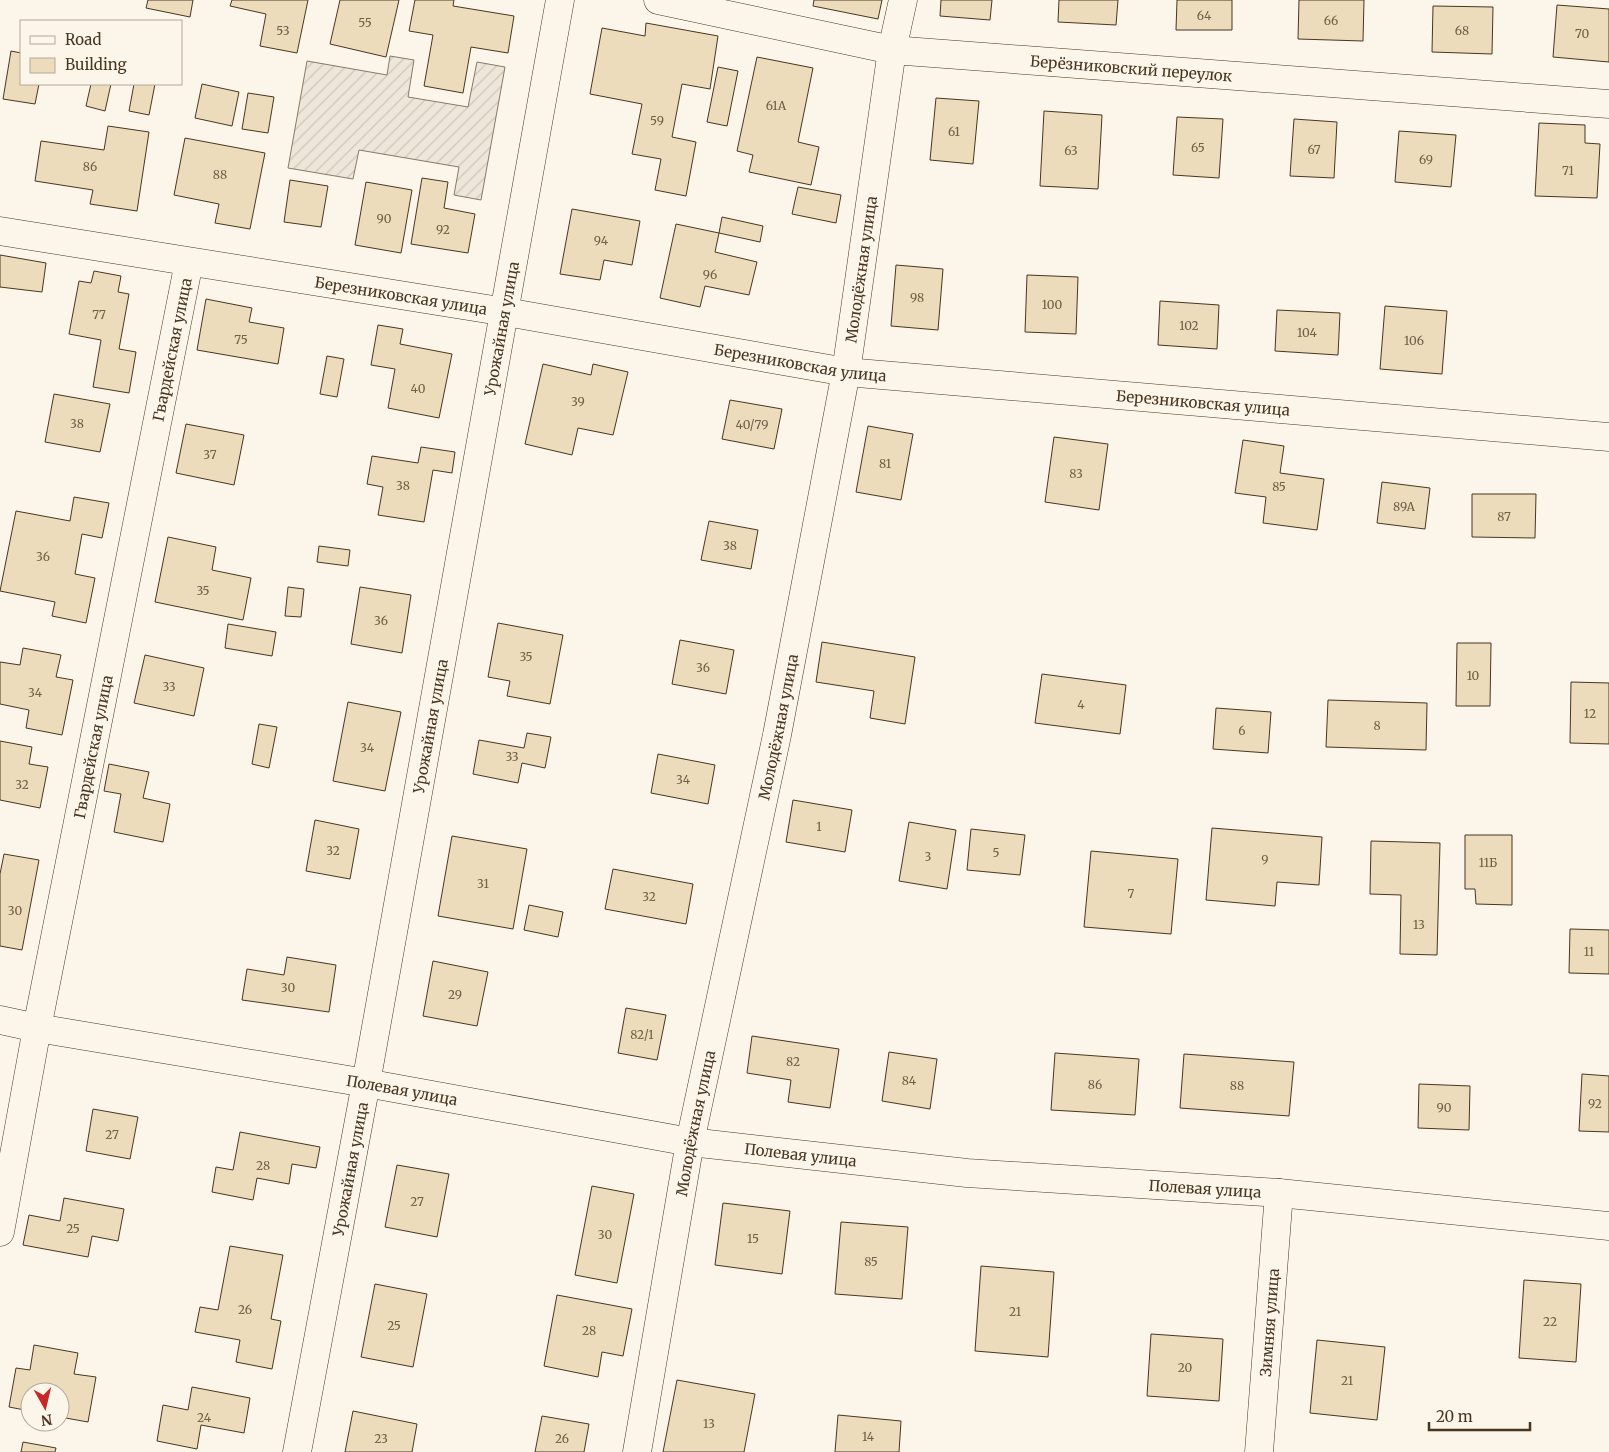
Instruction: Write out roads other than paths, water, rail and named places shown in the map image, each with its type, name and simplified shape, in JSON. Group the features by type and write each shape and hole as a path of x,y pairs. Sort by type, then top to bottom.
{"street":[{"name":"Урожайная улица","path":"297,1452 506,312 560,0"},
{"name":"Берёзниковский переулок","path":"658,0 892,50 1609,104"},
{"name":"Молодёжная улица","path":"637,1452 690,1142 778,735 846,372 892,50 903,0"},
{"name":"Березниковская улица","path":"0,231 506,312 846,372 1609,438"},
{"name":"Гвардейская улица","path":"0,1232 37,1028 189,262"},
{"name":"Полевая улица","path":"0,1020 37,1028 366,1083 690,1142 966,1173 1278,1193 1609,1226"},
{"name":"Зимняя улица","path":"1259,1452 1278,1193"}]}
